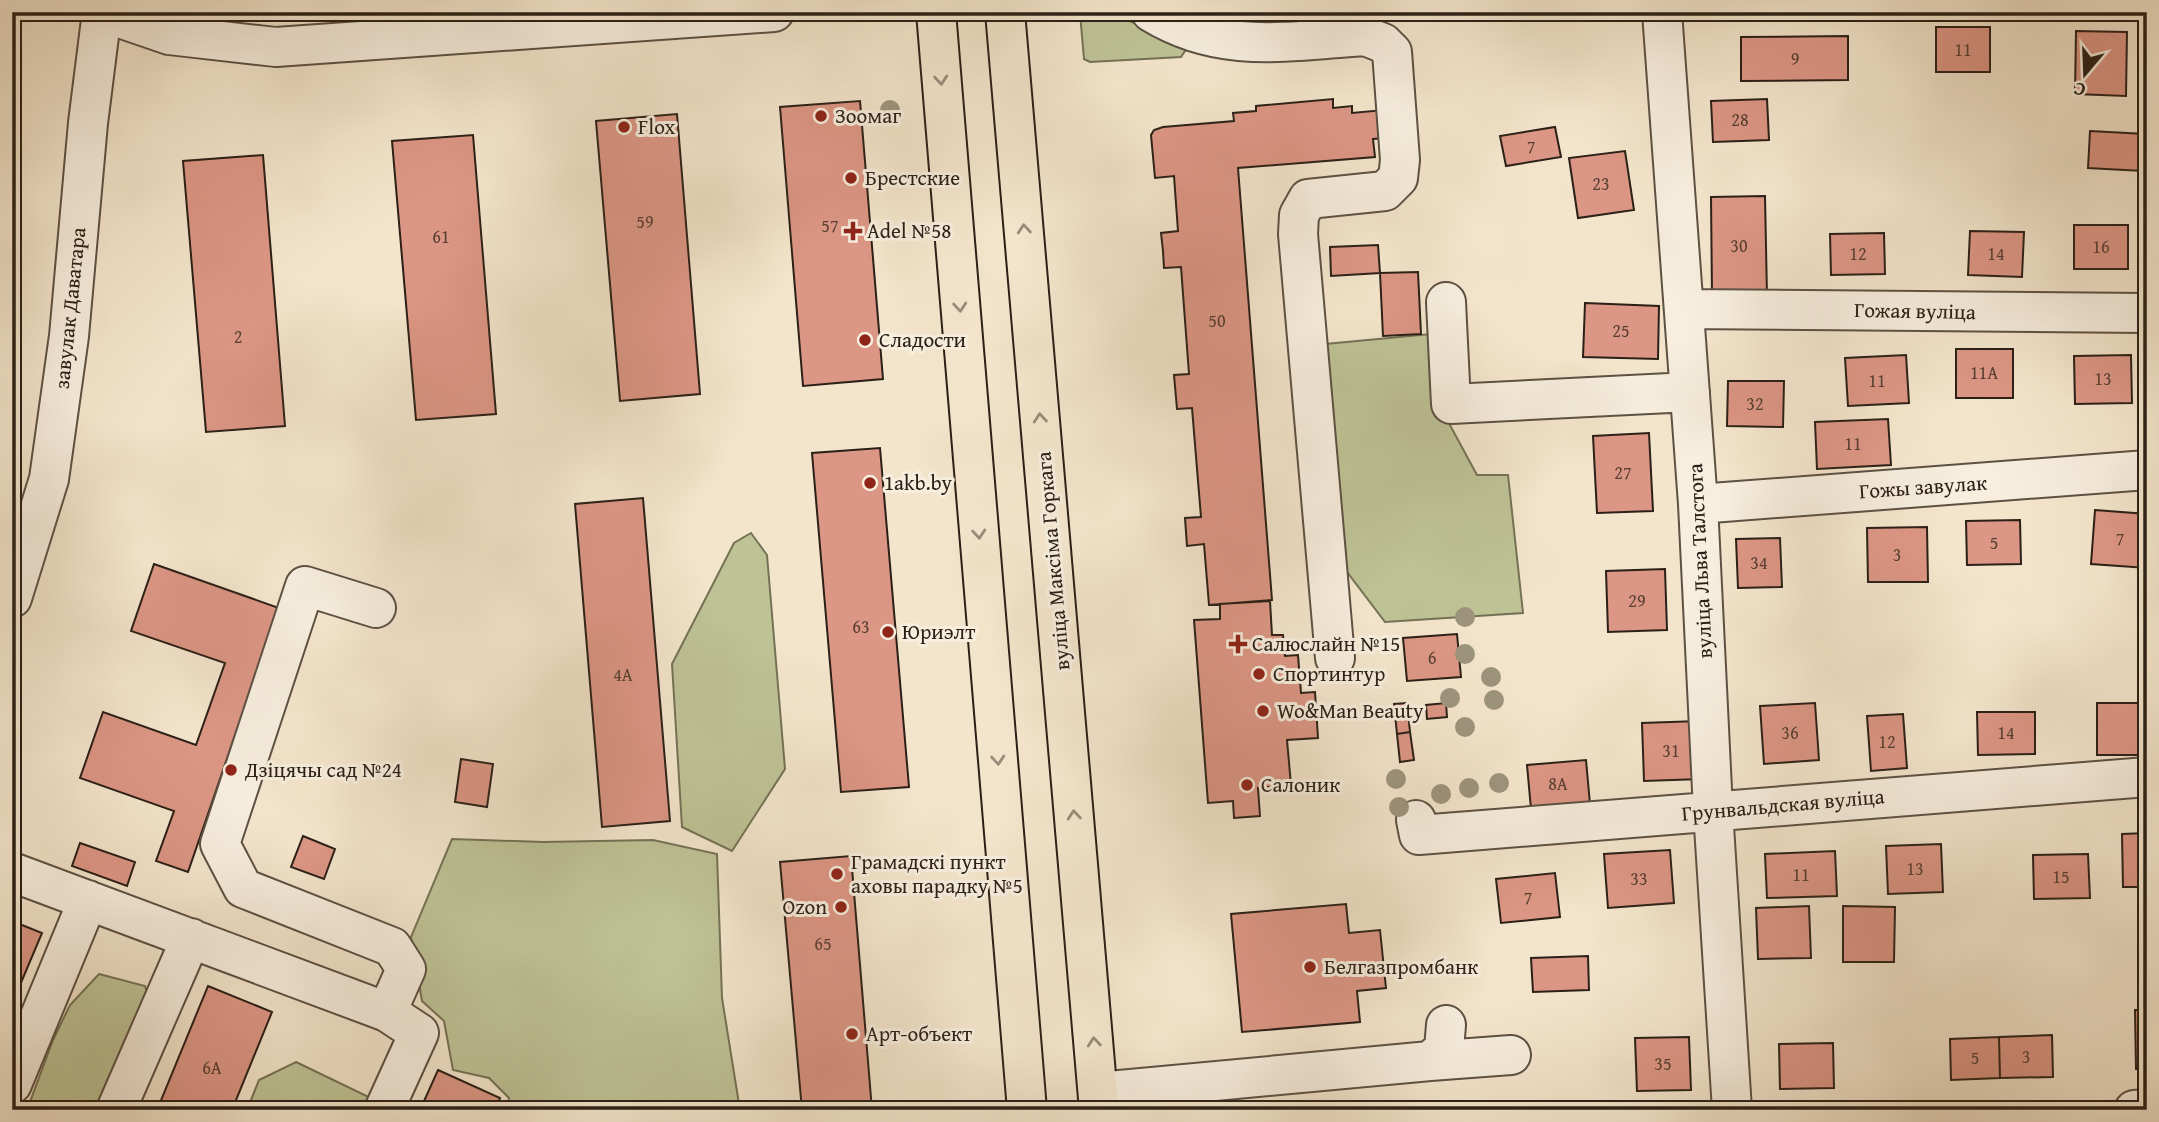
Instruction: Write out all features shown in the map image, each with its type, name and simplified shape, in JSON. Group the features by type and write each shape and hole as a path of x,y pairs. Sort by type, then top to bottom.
{"main road":[{"path":"936,12 1027,1110"},
{"name":"вуліца Максіма Горкага","path":"1005,12 1099,1101"}],"street":[{"path":"102,12 169,36 276,47 352,27 774,12"},
{"name":"завулак Даватара","path":"12,598 18,560 49,479 69,336 88,123 102,12"},
{"path":"1151,12 1172,25 1207,37 1247,43 1365,36 1383,43 1392,52 1400,160 1398,178 1385,191 1307,199 1299,215 1299,248 1335,658"},
{"name":"вуліца Льва Талстога","path":"1661,12 1698,504 1713,810 1732,1110"},
{"path":"1446,302 1451,404 1690,392"},
{"name":"Гожая вуліца","path":"1684,309 2147,313"},
{"name":"Гожы завулак","path":"1698,504 2147,470"},
{"path":"376,608 305,586 220,844 243,888 392,947 406,969 387,1012"},
{"name":"Грунвальдская вуліца","path":"1418,828 1713,810 2147,776"},
{"path":"12,872 387,1012 419,1033 384,1110"},
{"path":"12,1084 88,900"},
{"path":"116,1110 191,938"},
{"path":"1430,1061 1444,1049 1446,1025"},
{"path":"1099,1101 1430,1061 1511,1055"},
{"path":"2134,1110 2147,1109"}],"green space":[{"path":"1082,12 1107,12 1182,42 1187,48 1181,57 1090,62 1084,59"},
{"path":"1431,334 1445,416 1477,475 1508,475 1523,613 1385,622 1335,556 1315,345"},
{"path":"751,533 767,555 785,769 732,851 682,827 672,664 734,543"},
{"path":"452,839 543,842 653,840 717,854 722,998 740,1110 507,1110 509,1098 489,1078 453,1070 444,1021 422,1001 411,937"},
{"path":"99,974 145,986 154,1011 111,1110 27,1110 53,1040 70,1005"},
{"path":"296,1062 375,1100 373,1110 247,1110 259,1080"}],"building":[{"path":"1936,27 1990,27 1990,72 1936,72"},
{"path":"2076,31 2127,32 2126,96 2075,94"},
{"path":"1848,36 1848,80 1741,81 1741,37"},
{"path":"1333,99 1333,108 1352,106 1352,113 1384,110 1386,138 1373,139 1375,157 1238,168 1272,600 1209,605 1204,544 1187,546 1185,518 1201,517 1192,408 1177,409 1174,375 1189,374 1181,267 1164,268 1161,233 1178,231 1174,176 1155,178 1151,135 1154,130 1163,127 1234,121 1233,113 1256,111 1256,106"},
{"path":"1767,99 1769,140 1713,142 1711,101"},
{"path":"860,101 883,379 803,386 780,107"},
{"path":"677,114 700,394 620,401 596,121"},
{"path":"1555,127 1561,157 1506,166 1500,136"},
{"path":"2090,131 2145,134 2143,171 2088,168"},
{"path":"473,135 496,414 416,420 392,141"},
{"path":"1625,151 1634,210 1578,218 1569,158"},
{"path":"263,155 285,426 206,432 183,161"},
{"path":"1765,196 1767,296 1712,296 1711,197"},
{"path":"2074,225 2128,225 2128,269 2074,269"},
{"path":"1970,231 2024,232 2022,277 1968,275"},
{"path":"1884,233 1885,274 1831,275 1830,234"},
{"path":"1378,245 1380,273 1331,276 1330,247"},
{"path":"1418,272 1421,334 1383,336 1380,273"},
{"path":"1585,303 1659,306 1658,359 1583,357"},
{"path":"1956,349 2013,349 2013,398 1956,398"},
{"path":"1906,355 1909,403 1848,406 1845,358"},
{"path":"2131,355 2132,403 2075,404 2074,356"},
{"path":"1728,381 1784,381 1783,427 1727,426"},
{"path":"1888,419 1891,465 1817,469 1815,422"},
{"path":"1649,433 1653,511 1597,513 1593,436"},
{"path":"880,448 909,787 841,792 812,453"},
{"path":"643,498 670,821 602,827 575,504"},
{"path":"2095,510 2147,514 2147,568 2091,564"},
{"path":"2020,520 2021,564 1967,565 1966,521"},
{"path":"1927,527 1928,582 1868,582 1867,528"},
{"path":"1780,538 1782,587 1738,588 1736,539"},
{"path":"154,564 279,608 188,872 156,861 174,811 80,778 103,712 196,745 225,663 131,631"},
{"path":"1665,569 1667,630 1608,632 1606,571"},
{"path":"1270,601 1272,635 1283,635 1285,656 1298,655 1301,693 1315,692 1318,738 1287,740 1291,785 1258,788 1260,816 1234,818 1233,801 1208,803 1194,620 1220,619 1220,604"},
{"path":"1457,634 1461,677 1407,681 1403,638"},
{"path":"1407,703 1410,732 1397,734 1394,704"},
{"path":"1446,703 1447,717 1427,719 1426,705"},
{"path":"1815,703 1819,760 1764,764 1760,706"},
{"path":"2097,703 2147,703 2147,755 2097,755"},
{"path":"1977,712 2035,712 2035,754 1978,755"},
{"path":"1903,714 1907,768 1871,771 1867,716"},
{"path":"1699,721 1701,779 1644,781 1642,723"},
{"path":"1410,732 1414,760 1400,762 1397,734"},
{"path":"461,759 493,764 487,807 455,802"},
{"path":"1586,760 1590,804 1531,809 1527,765"},
{"path":"2147,833 2147,887 2123,887 2122,834"},
{"path":"303,836 335,849 324,879 291,867"},
{"path":"80,843 135,862 127,886 72,866"},
{"path":"1941,844 1943,892 1888,894 1886,846"},
{"path":"1670,850 1674,903 1608,908 1604,854"},
{"path":"1835,851 1837,896 1767,898 1765,854"},
{"path":"2088,854 2090,898 2034,899 2033,855"},
{"path":"851,856 872,1110 802,1110 780,862"},
{"path":"1555,873 1560,917 1501,923 1496,879"},
{"name":"Белгазпромбанк","path":"1346,904 1349,933 1380,930 1386,988 1357,991 1360,1022 1242,1032 1231,914"},
{"path":"1809,906 1811,958 1758,959 1756,908"},
{"path":"1843,906 1895,907 1894,962 1843,962"},
{"path":"12,921 42,933 12,1004"},
{"path":"1588,956 1589,990 1533,992 1531,958"},
{"path":"208,986 272,1012 232,1110 157,1110"},
{"path":"2135,1010 2147,1010 2147,1069 2136,1069"},
{"path":"2052,1035 2053,1077 2000,1078 1999,1037"},
{"path":"1689,1037 1691,1090 1637,1091 1635,1038"},
{"path":"1999,1037 2000,1078 1951,1080 1950,1039"},
{"path":"1833,1043 1834,1088 1780,1089 1779,1044"},
{"path":"438,1070 500,1098 495,1110 420,1110"}],"place":[{"name":"Зоомаг","path":"821,116"},
{"name":"Flox","path":"624,127"},
{"name":"Брестские","path":"851,178"},
{"name":"Adel №58","path":"853,231"},
{"name":"Сладости","path":"865,340"},
{"name":"1akb.by","path":"870,483"},
{"name":"Юриэлт","path":"888,632"},
{"name":"Салюслайн №15","path":"1238,644"},
{"name":"Спортинтур","path":"1259,674"},
{"name":"Wo&Man Beauty","path":"1263,711"},
{"name":"Дзіцячы сад №24","path":"231,770"},
{"name":"Салоник","path":"1247,785"},
{"name":"Грамадскі пункт аховы парадку №5","path":"837,874"},
{"name":"Ozon","path":"841,907"},
{"name":"Белгазпромбанк","path":"1310,967"},
{"name":"Арт-объект","path":"852,1034"}]}
